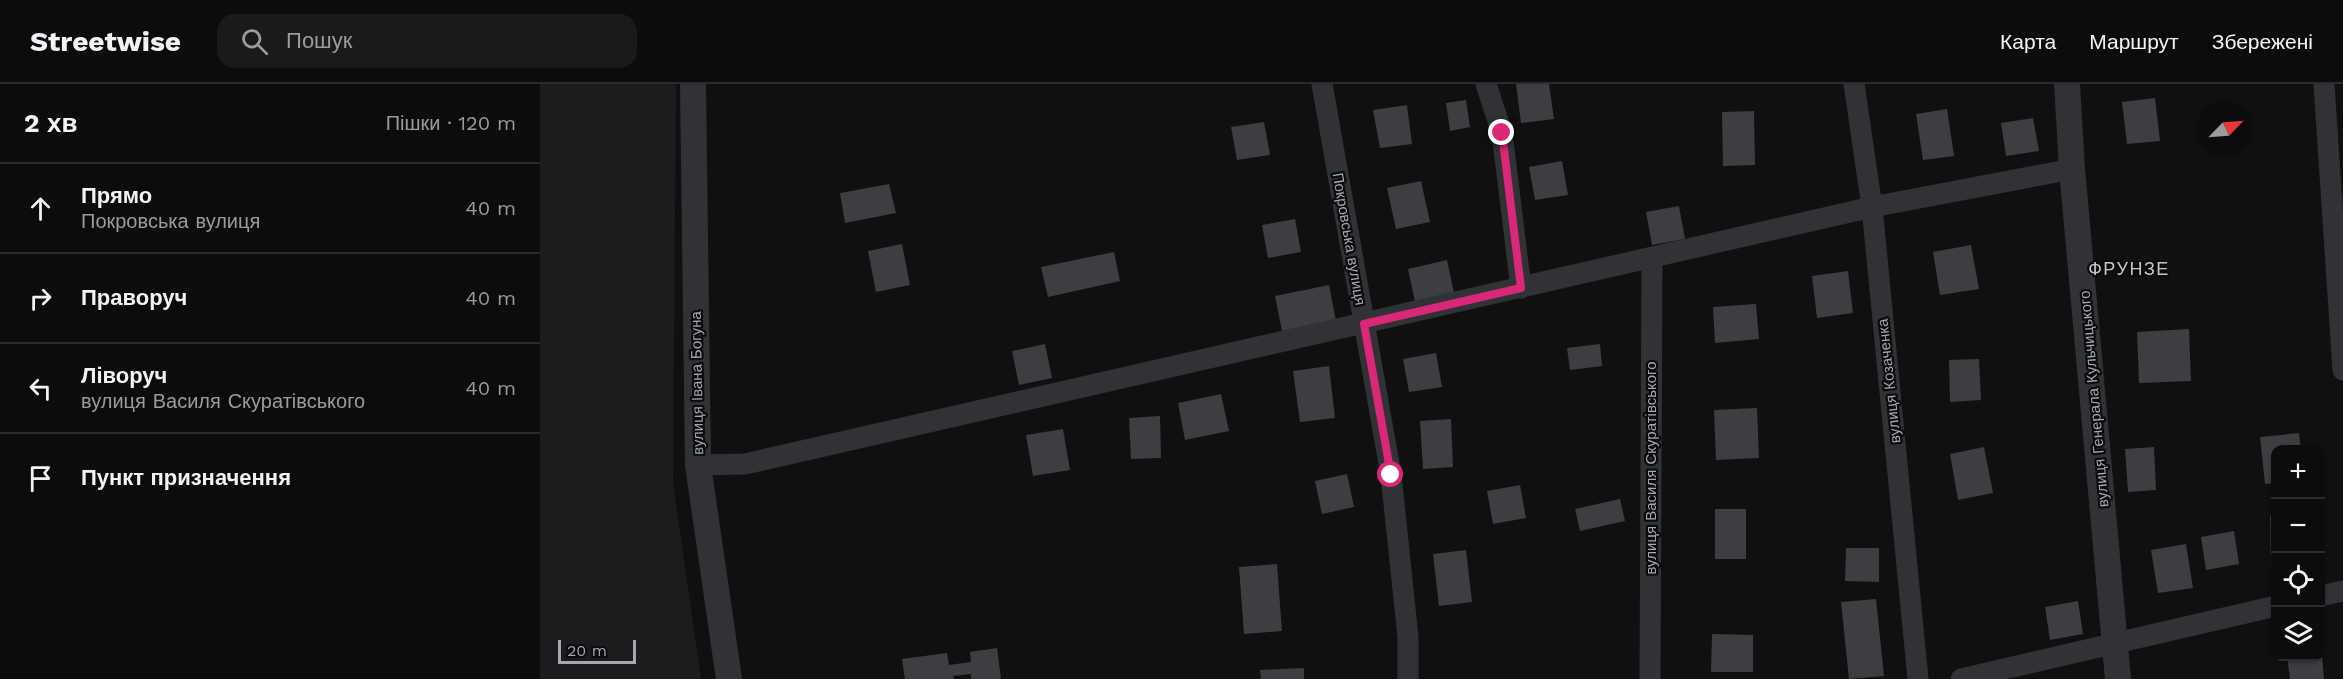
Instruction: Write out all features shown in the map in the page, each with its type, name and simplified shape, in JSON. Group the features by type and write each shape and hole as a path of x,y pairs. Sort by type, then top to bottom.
{"street":[{"name":"вулиця Івана Богуна","path":"693,84 698,465 729,679"},
{"name":"Покровська вулиця","path":"1322,84 1391,475 1408,637 1408,679"},
{"path":"1486,84 1502,133 1521,288"},
{"name":"вулиця Козаченка","path":"1854,84 1872,207 1918,679"},
{"name":"вулиця Генерала Кульчицького","path":"2067,84 2072,169 2118,679"},
{"path":"2324,84 2343,370"},
{"path":"698,465 745,464 1872,207 2072,169"},
{"name":"вулиця Василя Скуратівського","path":"1650,679 1652,258"},
{"path":"2325,595 2343,591"},
{"path":"1960,679 2272,607"}],"shaded area":[{"path":"540,84 676,84 673,483 701,679 540,679"}],"building":[{"path":"1516,84 1549,84 1554,119 1521,123"},
{"path":"2155,98 2160,141 2127,144 2122,102"},
{"path":"1466,100 1470,127 1450,131 1446,103"},
{"path":"1407,105 1412,144 1380,148 1373,110"},
{"path":"1947,109 1954,156 1923,160 1916,114"},
{"path":"1754,111 1755,165 1723,166 1722,112"},
{"path":"2033,118 2039,151 2006,156 2001,123"},
{"path":"1264,122 1270,155 1237,160 1231,127"},
{"path":"1562,161 1568,195 1535,200 1529,167"},
{"path":"1421,181 1430,222 1396,229 1387,188"},
{"path":"889,184 896,213 845,223 840,193"},
{"path":"1679,206 1685,239 1652,245 1646,212"},
{"path":"1295,219 1301,252 1268,258 1262,225"},
{"path":"902,244 910,285 876,292 868,251"},
{"path":"1971,245 1979,289 1940,295 1933,252"},
{"path":"1114,252 1120,281 1048,297 1041,267"},
{"path":"1447,260 1454,293 1415,302 1408,269"},
{"path":"1848,271 1853,313 1817,318 1812,276"},
{"path":"1329,285 1336,321 1282,331 1275,296"},
{"path":"1756,304 1759,339 1715,343 1713,307"},
{"path":"2189,329 2191,381 2139,383 2137,332"},
{"path":"1045,344 1052,378 1019,385 1012,351"},
{"path":"1600,344 1602,366 1570,370 1567,348"},
{"path":"1436,353 1442,387 1409,392 1403,359"},
{"path":"1979,359 1981,400 1950,402 1949,360"},
{"path":"1329,366 1335,418 1300,422 1293,371"},
{"path":"1221,394 1229,431 1185,440 1178,403"},
{"path":"1757,408 1759,458 1716,460 1714,410"},
{"path":"1160,416 1161,458 1131,459 1129,418"},
{"path":"1451,419 1453,467 1423,469 1420,421"},
{"path":"1063,429 1070,470 1033,476 1026,435"},
{"path":"2299,433 2300,445 2271,445 2271,483 2265,484 2260,437"},
{"path":"1984,447 1993,493 1958,500 1950,454"},
{"path":"2154,447 2156,490 2128,492 2125,449"},
{"path":"1347,474 1354,507 1322,514 1315,481"},
{"path":"1520,485 1526,518 1493,524 1487,491"},
{"path":"1620,499 1625,521 1580,531 1575,509"},
{"path":"1715,509 1746,509 1746,559 1715,559"},
{"path":"2270,516 2271,516 2271,575"},
{"path":"2234,531 2239,564 2206,570 2201,537"},
{"path":"2186,544 2193,588 2158,593 2151,550"},
{"path":"1846,548 1879,548 1879,582 1845,581"},
{"path":"1466,550 1472,602 1439,606 1433,554"},
{"path":"1277,564 1282,631 1244,634 1239,567"},
{"path":"1876,599 1884,676 1849,679 1841,602"},
{"path":"2078,601 2083,634 2050,640 2045,607"},
{"path":"1712,634 1753,635 1753,672 1711,672"},
{"path":"997,648 1001,679 971,679 971,674 953,676 954,679 905,679 902,659 947,653 949,665 971,662 970,652"},
{"path":"2288,661 2322,661 2324,679 2290,679"},
{"path":"1304,668 1304,679 1261,679 1260,670"}],"district":[{"name":"ФРУНЗЕ","path":"2129,268"}],"route":[{"path":"1391,475 1364,324 1521,288 1502,133"}]}
